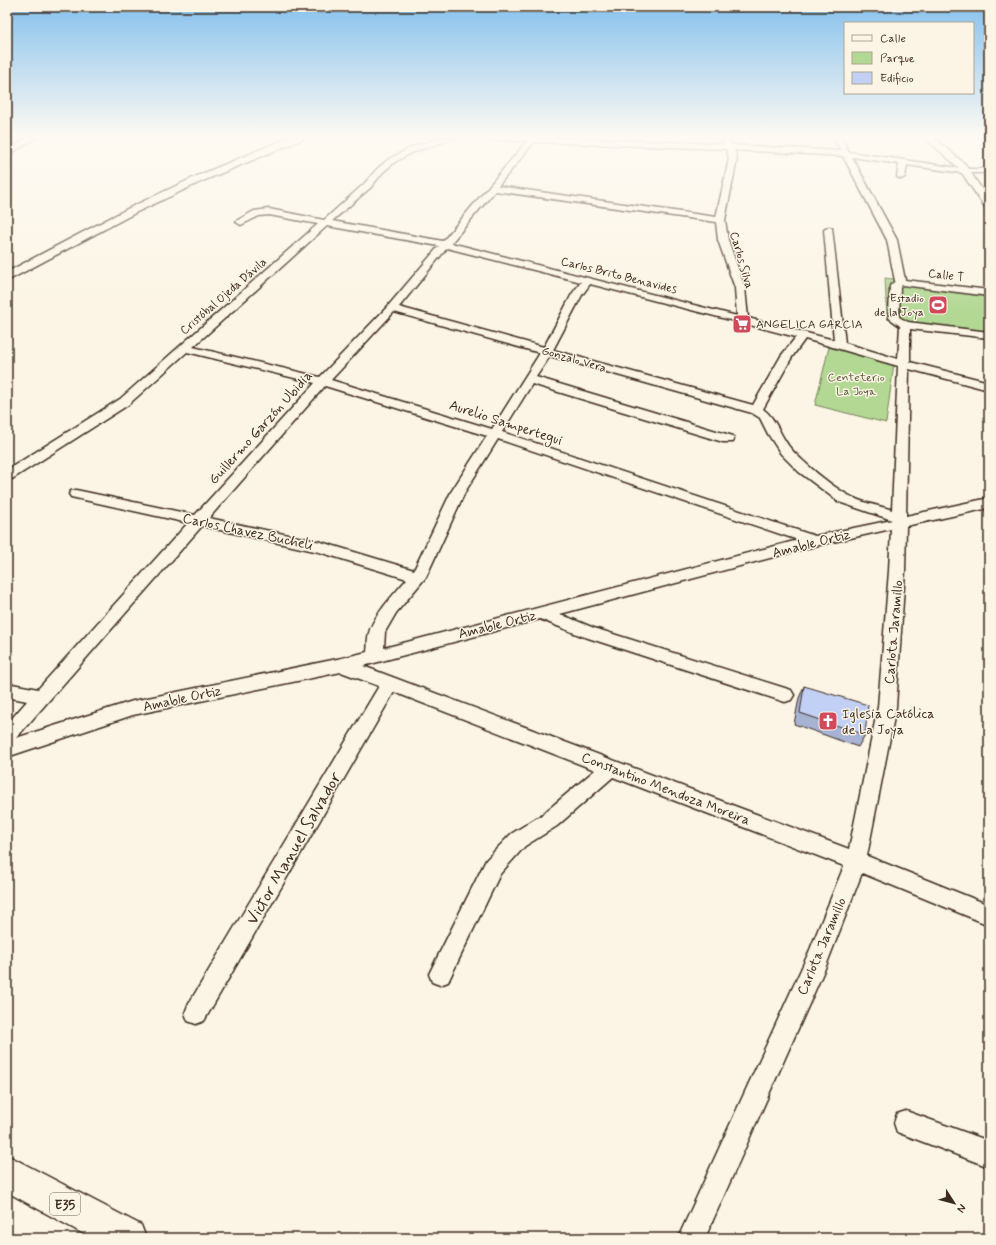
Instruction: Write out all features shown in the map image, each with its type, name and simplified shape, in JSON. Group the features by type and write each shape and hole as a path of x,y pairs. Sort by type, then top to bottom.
{"highway":[{"name":"E35","path":"7,1173 128,1238"}],"main road":[{"path":"7,267 153,195"},
{"path":"7,277 133,210 165,195"}],"street":[{"name":"Cristóbal Ojeda Dávila","path":"7,476 124,402 357,195"},
{"name":"Guillermo Garzón Ubidia","path":"7,736 323,381 392,308 486,195"},
{"path":"543,195 720,220"},
{"name":"Carlos Silva","path":"725,195 720,220 723,240 740,288 743,320"},
{"path":"868,195 892,240 900,282 895,286 894,318 905,325 989,335"},
{"path":"981,195 989,207"},
{"name":"Carlos Brito Benavides","path":"241,222 257,213 269,212 415,240 444,244 840,345 904,364 989,386"},
{"path":"829,230 840,345"},
{"path":"375,656 377,632 390,609 418,577 458,492 547,351 577,294 587,281"},
{"name":"Calle T","path":"900,282 989,294"},
{"name":"Gonzalo Vera","path":"392,308 756,410"},
{"name":"Carlota Jaramillo","path":"691,1238 818,958 856,861 887,707 898,571 905,325"},
{"path":"802,336 787,356 756,410 765,416 774,434 786,451 804,469 844,499 899,520"},
{"name":"Aurelio Sampertegui","path":"184,348 323,381 495,434 815,541"},
{"path":"529,379 728,439"},
{"name":"Carlos Chavez Bucheli","path":"76,494 321,547 418,577"},
{"name":"Amable Ortiz","path":"7,749 133,708 342,665 815,541 899,520 989,503"},
{"path":"542,613 588,632 785,695"},
{"name":"Constantino Mendoza Moreira","path":"342,665 856,861 989,915"},
{"name":"Victor Manuel Salvador","path":"196,1013 390,683"},
{"path":"7,690 41,697"},
{"path":"440,974 493,867 518,840 550,820 610,767"},
{"path":"906,1123 989,1154"}],"green space":[{"name":"Estadio de la Joya","path":"885,278 989,291 989,332 887,319"},
{"name":"Centeterio La Joya","path":"829,347 894,363 886,423 815,405"}],"building":[{"path":"804,686 868,705 865,735 800,713"}],"place":[{"name":"Estadio de la Joya","path":"938,305"},
{"name":"ANGELICA GARCIA","path":"742,324"},
{"name":"Iglesia Católica de La Joya","path":"828,721"}]}
